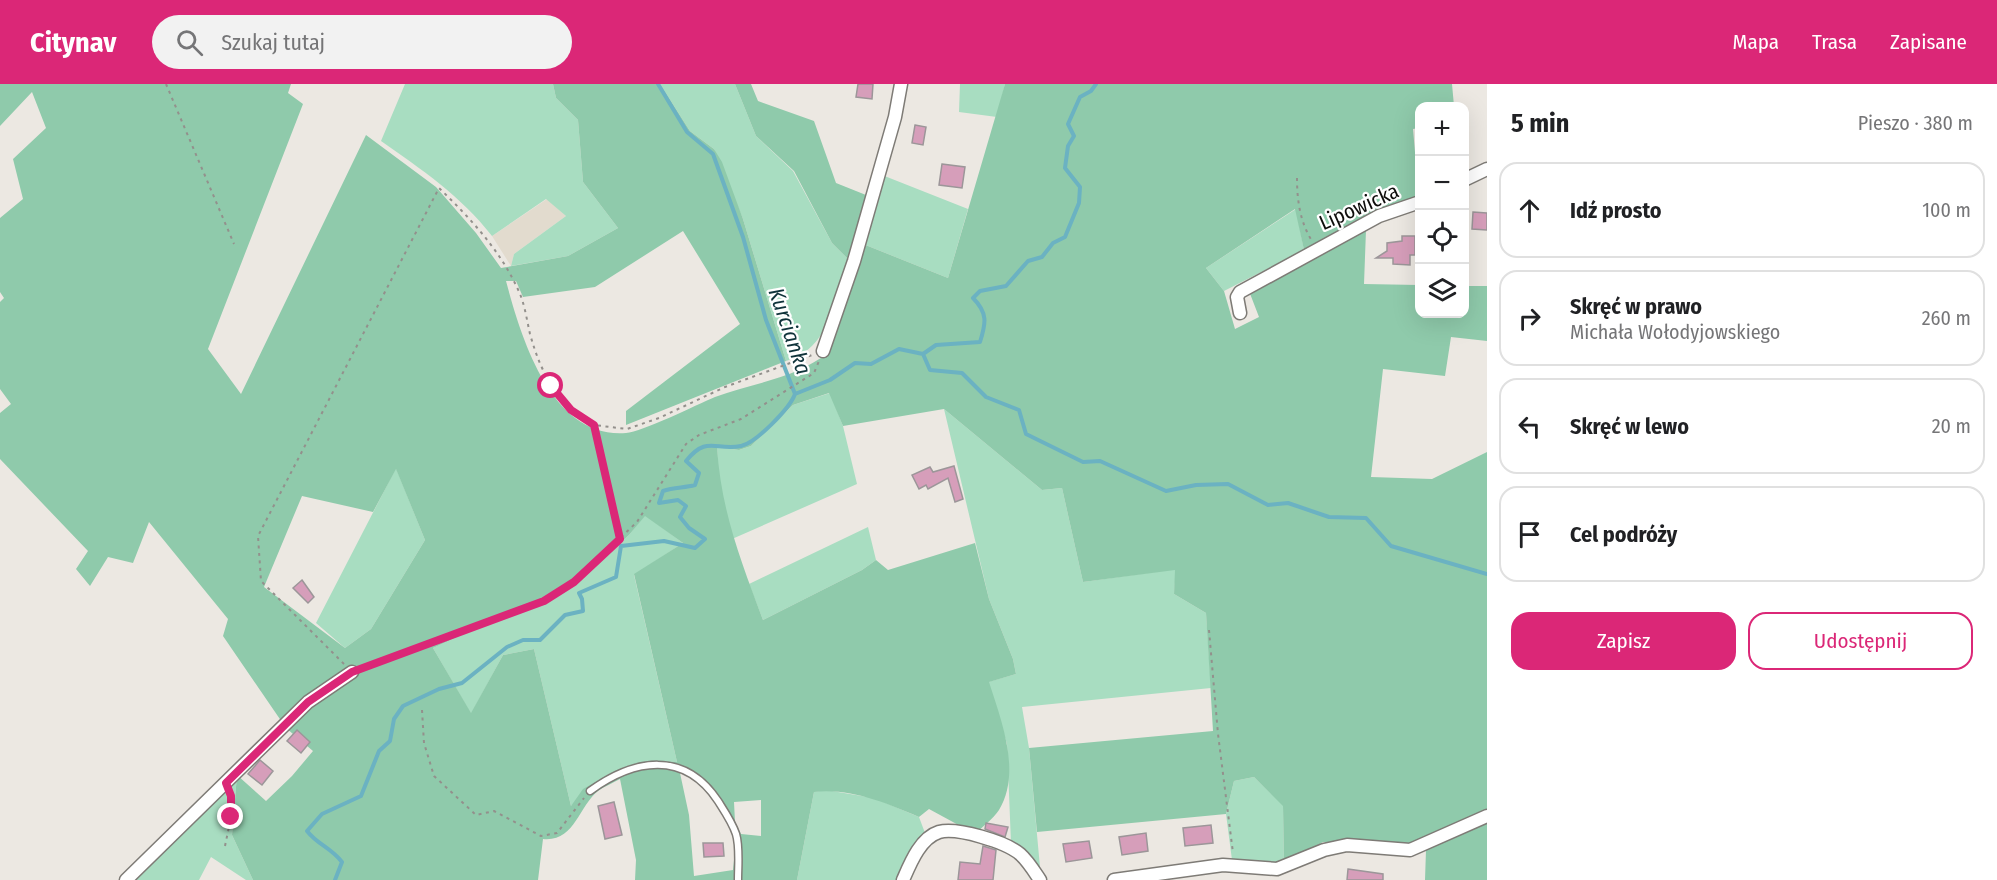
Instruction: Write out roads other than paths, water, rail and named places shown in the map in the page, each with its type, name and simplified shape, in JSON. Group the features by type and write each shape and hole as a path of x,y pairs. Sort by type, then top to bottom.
{"street":[{"path":"824,351 854,261 895,117 901,84"},
{"path":"1469,178 1487,169"},
{"name":"Lipowicka","path":"1240,313 1237,297 1240,292 1378,216 1415,203"},
{"path":"126,880 308,702 352,672"},
{"path":"1114,880 1169,870 1235,865 1277,869 1324,850 1347,845 1410,850 1487,816"},
{"path":"903,880 910,862 926,840 938,832 948,832 1007,845 1021,855 1040,880"}],"lane":[{"path":"590,791 618,774 651,764 679,768 694,775 706,784 716,798 737,836 738,880"}],"waterway":[{"name":"Kurcianka","path":"335,880 342,862 307,831 322,814 361,796 379,751 390,741 394,719 403,706 439,689 462,683 507,647 523,640 540,640 565,615 583,611 579,593 616,577 621,546 664,541 695,548 705,539 689,528 680,517 686,506 678,500 659,503 663,491 695,485 699,473 686,461 693,453 706,446 741,446 755,439 787,408 795,394 766,320 743,237 713,154 687,132 658,84"},
{"path":"795,394 830,380 855,363 871,364 899,349 923,354 936,345 980,342 984,329 984,318 978,303 973,298 980,291 1006,286 1028,261 1042,257 1053,243 1065,237 1079,203 1080,187 1065,168 1068,146 1074,136 1068,124 1080,97 1091,91 1096,84"},
{"path":"923,354 930,370 962,373 986,397 1019,410 1026,434 1083,462 1100,461 1166,491 1196,485 1228,484 1268,505 1288,503 1329,517 1366,518 1391,546 1487,574"}]}
